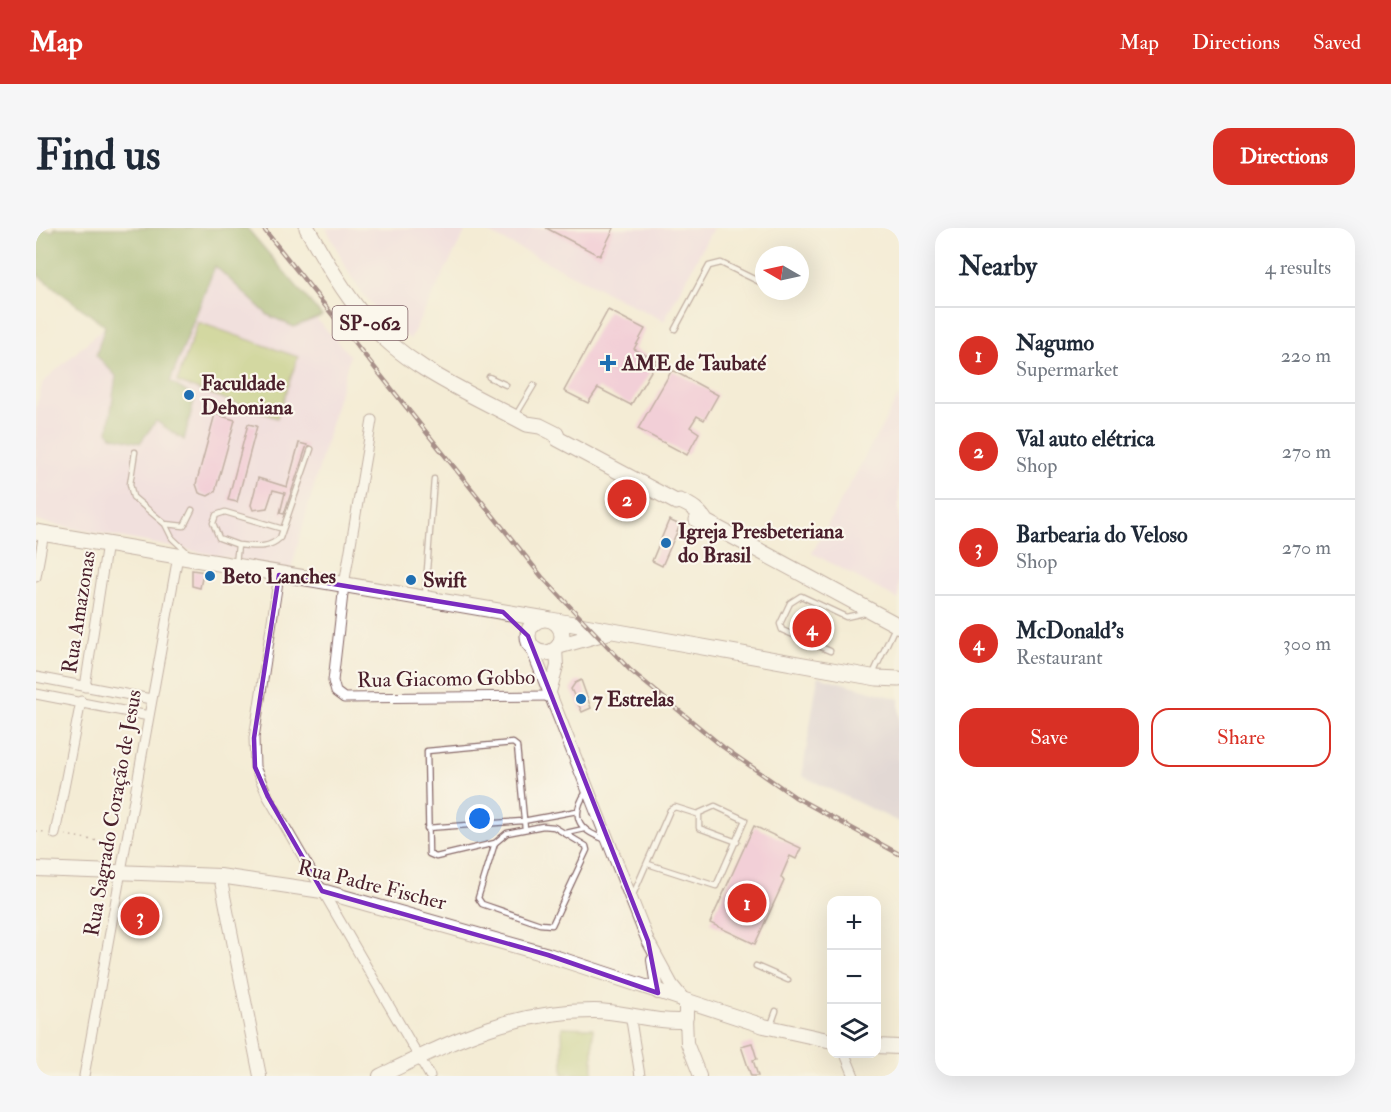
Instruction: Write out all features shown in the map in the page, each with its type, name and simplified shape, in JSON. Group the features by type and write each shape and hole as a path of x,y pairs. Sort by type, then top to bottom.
{"main road":[{"name":"SP-062","path":"307,228 331,270 367,321 420,366 532,426 535,432 553,440 558,439 676,502 677,509 694,520 706,522 870,611"},
{"name":"SP-062","path":"314,228 331,270"},
{"path":"40,533 874,678 899,679"},
{"path":"870,611 898,625"},
{"path":"503,612 529,641 545,653 557,647 614,631"},
{"path":"529,641 536,622 548,620 561,631 557,647"},
{"path":"874,678 899,687"},
{"name":"Rua Padre Fischer","path":"36,869 220,876 322,891 537,951 657,993 770,1027 827,1040"},
{"path":"657,993 656,1006 662,1020"},
{"path":"380,1076 466,1034 500,1023 560,1012 630,1014 680,1021 686,1017 686,1002"},
{"path":"881,1046 899,1047"}],"street":[{"path":"344,585 372,420"},
{"path":"36,577 40,533"},
{"name":"Rua Amazonas","path":"85,687 107,543"},
{"name":"Rua Sagrado Coração de Jesus","path":"84,1076 178,556"},
{"path":"279,575 254,738 255,767 268,797 421,1056 430,1076"},
{"name":"Rua Giacomo Gobbo","path":"344,585 333,681 336,692 344,698 549,696"},
{"path":"529,641 648,941 657,971 657,993"},
{"path":"549,696 557,666 557,647"},
{"path":"36,677 151,699"},
{"path":"36,694 149,716"},
{"name":"Rua Amazonas","path":"55,834 81,701"},
{"path":"220,876 260,1076"},
{"path":"648,941 672,985 686,1002"},
{"path":"630,1014 640,1076"},
{"path":"686,1017 687,1043 700,1076"},
{"path":"847,1058 854,1076"}],"lane":[{"path":"675,329 709,266 721,263 755,280"},
{"path":"489,377 506,385"},
{"path":"514,417 529,398 534,385"},
{"path":"283,529 225,512 216,514 213,523 219,538 238,545 264,547 273,545 280,538 311,449"},
{"path":"135,452 130,484 132,497 165,524 172,538 194,559"},
{"path":"425,599 434,479"},
{"path":"165,524 184,526 192,510"},
{"path":"236,566 238,545"},
{"path":"830,651 782,630 780,624 790,603 801,596 846,617 870,611"},
{"path":"874,678 898,625"},
{"path":"495,843 478,898 482,904 548,926 555,922 587,850 583,842 554,827 507,833 495,843 436,857 429,854 425,756 427,751 513,743 517,746 525,830"},
{"path":"584,829 577,811 587,790"},
{"path":"631,899 670,810 675,807 699,814 715,806 743,817 745,823 716,886 648,864"},
{"path":"427,828 523,821 577,811"},
{"path":"699,814 699,828 737,842"},
{"path":"566,833 584,829 608,841"},
{"path":"756,966 788,980"},
{"path":"770,1027 776,1011"}],"path":[{"path":"36,831 126,845"}],"highlighted area":[{"path":"279,575 503,612 528,636 648,941 658,993 548,955 322,891 268,797 255,767 254,738"}],"shaded area":[{"name":"Faculdade Dehoniana","path":"215,228 231,228 350,355 291,570 36,521 36,407 43,382"},
{"path":"326,228 467,228 410,339 377,312 351,277"},
{"path":"479,228 713,228 664,321"},
{"path":"899,395 899,600 812,553"},
{"path":"818,676 899,699 899,822 802,776"}],"green space":[{"path":"54,228 247,228 322,316 294,327 268,315 215,266 170,382 195,397 184,440 156,421 140,443 111,436 108,432 116,376 96,355 105,326 36,274 36,229 54,231"},
{"path":"198,322 298,357 277,418 177,382"},
{"path":"562,1027 593,1028 593,1074 563,1074"}],"building":[{"path":"546,228 614,228 600,256"},
{"path":"608,310 645,329 634,349 657,361 631,405 598,388 588,403 564,391"},
{"path":"672,370 718,395 704,420 697,416 690,427 699,433 687,455 638,429"},
{"path":"215,414 235,420 215,492 208,496 199,493 196,484"},
{"path":"248,424 257,426 237,502 228,500"},
{"path":"299,443 307,445 284,514 280,513 285,493 273,490 267,508 253,510 251,505 258,478 287,487"},
{"name":"Igreja Presbeteriana do Brasil","path":"669,520 680,525 662,566 652,561"},
{"path":"192,570 213,573 211,580 202,578 200,588 192,586"},
{"path":"805,617 825,627 819,640 798,630"},
{"name":"7 Estrelas","path":"581,680 591,708 582,712 571,689"},
{"path":"754,826 801,848 796,859 790,856 781,877 784,881 755,944 710,923"},
{"path":"752,1043 757,1059 753,1060 758,1076 751,1076 741,1046"}],"railway":[{"path":"263,228 542,577 630,670 723,747 795,797 899,854"}],"place":[{"name":"AME de Taubaté","path":"608,363"},
{"name":"Faculdade Dehoniana","path":"189,395"},
{"name":"Val auto elétrica","path":"627,499"},
{"name":"Igreja Presbeteriana do Brasil","path":"666,543"},
{"name":"Beto Lanches","path":"210,576"},
{"name":"Swift","path":"411,580"},
{"name":"McDonald's","path":"812,628"},
{"name":"7 Estrelas","path":"581,699"},
{"name":"Nagumo","path":"747,903"},
{"name":"Barbearia do Veloso","path":"140,916"}]}
